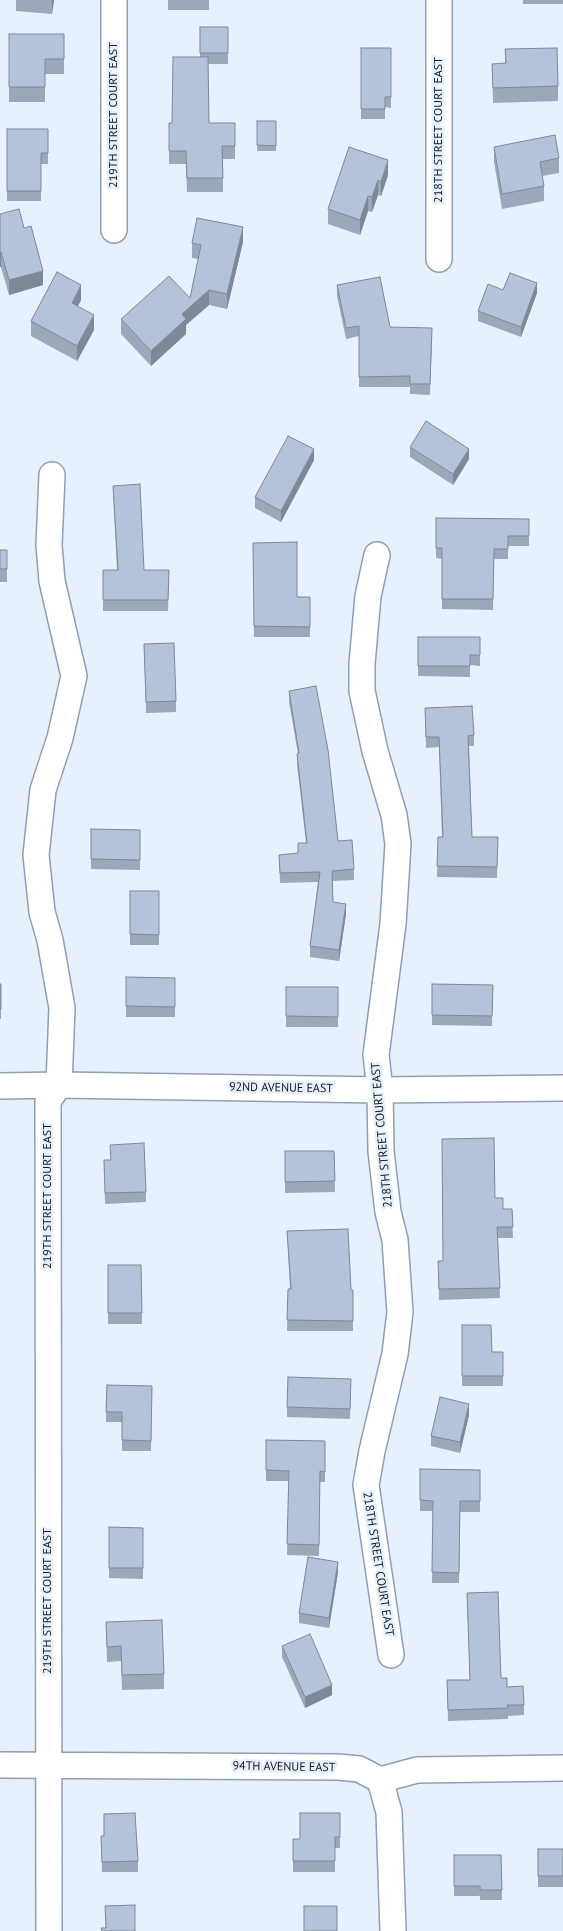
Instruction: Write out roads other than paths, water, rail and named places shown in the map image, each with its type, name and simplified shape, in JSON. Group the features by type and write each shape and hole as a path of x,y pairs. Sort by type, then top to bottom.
{"street":[{"name":"219TH STREET COURT EAST","path":"114,0 114,230"},
{"name":"218TH STREET COURT EAST","path":"439,259 440,0"},
{"name":"219TH STREET COURT EAST","path":"49,1931 48,1100 59,1085 62,1008 59,982 42,912 36,855 43,790 60,738 74,676 52,581 49,545 52,475"},
{"name":"218TH STREET COURT EAST","path":"377,555 368,596 362,664 362,691 375,751 394,815 398,844 393,924 376,1055 380,1090 381,1152 388,1212 395,1240 400,1312 396,1354 372,1451 366,1485 391,1655"},
{"name":"92ND AVENUE EAST","path":"0,1086 59,1085 380,1090 563,1088"},
{"name":"94TH AVENUE EAST","path":"0,1765 338,1767 359,1769 380,1780"},
{"path":"393,1931 389,1812 380,1780 418,1770 563,1768"}]}
